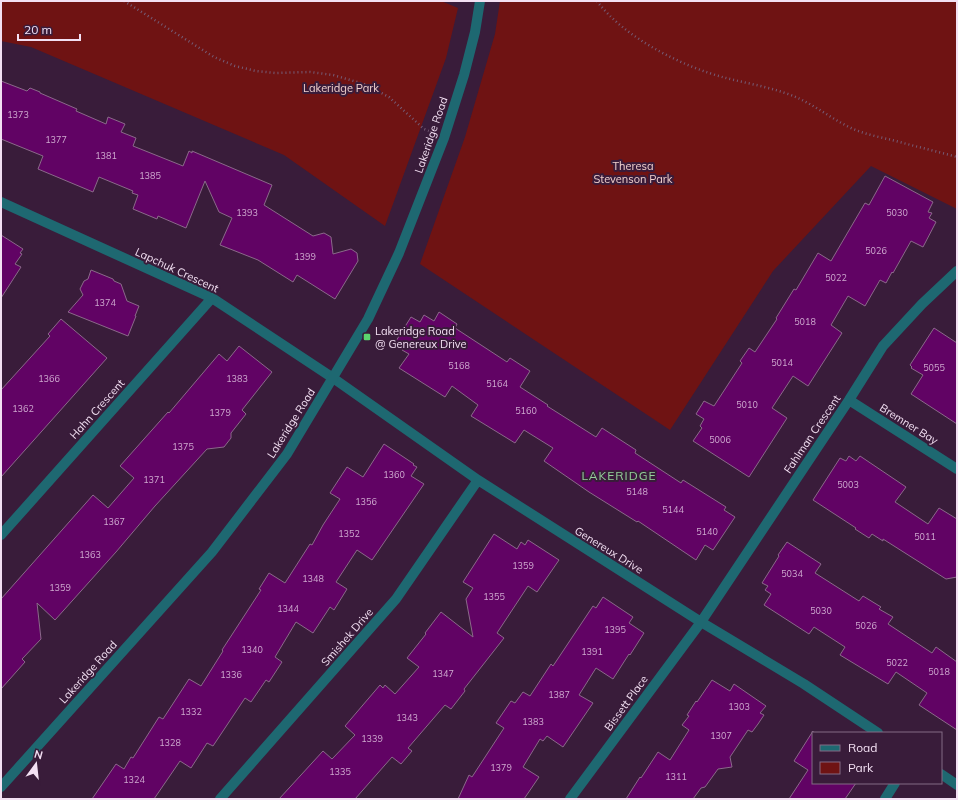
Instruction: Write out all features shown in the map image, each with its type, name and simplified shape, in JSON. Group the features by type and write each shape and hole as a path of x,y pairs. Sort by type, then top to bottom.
{"street":[{"name":"Lakeridge Road","path":"1,787 212,552 287,454 368,319 400,253 444,138 473,39 480,1"},
{"name":"Lapchuk Crescent","path":"1,202 212,298 333,378"},
{"name":"Fahlman Crescent","path":"701,622 849,400 883,346 922,304 957,271"},
{"name":"Hahn Crescent","path":"1,535 212,298"},
{"name":"Genereux Drive","path":"333,378 478,480 701,622 804,684 876,732"},
{"name":"Bremner Bay","path":"849,400 957,469"},
{"name":"Smishek Drive","path":"220,799 396,599 478,480"},
{"name":"Bissett Place","path":"570,799 701,622"},
{"path":"942,775 957,785"},
{"path":"885,799 894,784"}],"path":[{"path":"124,1 214,57 235,66 256,71 275,73 310,72 333,75 364,84 389,97 424,129 444,138"},
{"path":"597,1 634,36 658,51 680,61 724,78 784,92 808,102 833,119 853,129 957,157"}],"green space":[{"name":"Lakeridge Park","path":"1,1 441,1 458,8 446,58 385,226 284,155 31,47 1,41"},
{"name":"Theresa Stevenson Park","path":"500,1 957,2 957,209 871,166 773,271 670,430 420,264 465,137 495,34"}],"building":[{"path":"1,81 27,91 30,88 40,92 77,109 76,111 106,124 108,117 125,124 121,132 136,138 133,146 183,166 189,151 192,153 192,151 272,185 264,205 313,236 324,233 331,237 333,254 351,249 357,253 358,261 335,299 297,275 293,282 258,260 220,245 232,218 219,212 205,181 186,228 158,216 157,219 133,209 138,195 132,193 133,191 99,177 93,192 38,169 43,156 1,139"},
{"path":"885,176 933,202 928,212 932,213 929,218 936,222 923,247 911,241 886,283 880,280 865,306 848,296 831,325 842,333 808,386 793,376 772,408 787,418 749,477 693,441 702,428 700,426 704,419 696,414 704,401 714,406 742,363 740,361 749,348 755,352 777,319 776,318 794,289 796,290 818,253 831,261 865,203 869,205"},
{"path":"1,235 23,249 20,253 22,254 15,264 21,267 1,298"},
{"path":"91,270 121,284 127,301 139,306 128,336 68,312 83,295 80,289 84,281 88,279"},
{"path":"439,312 457,324 455,328 507,362 510,358 530,371 520,387 548,405 547,406 596,437 602,428 636,450 635,453 681,483 683,480 726,507 724,510 735,517 713,550 705,545 696,560 638,521 637,522 589,492 544,461 553,448 524,430 515,443 471,416 478,405 452,386 445,397 399,368 409,354 402,350 405,346 396,341 411,317 420,322 424,315 434,321"},
{"path":"61,319 107,358 1,477 1,390 50,336 48,334"},
{"path":"934,328 957,343 957,424 911,394 923,375 911,368 912,367 910,365"},
{"path":"239,346 272,372 242,410 246,414 231,433 231,438 224,447 207,449 55,620 37,603 41,639 22,659 25,662 1,689 1,599 93,495 108,508 134,478 120,466 168,412 169,413 219,354 227,361"},
{"path":"384,444 417,467 411,476 424,484 372,560 357,550 336,582 347,589 334,610 330,607 313,633 296,622 275,657 282,662 269,682 266,680 251,702 245,698 213,746 207,743 191,768 180,761 154,799 92,799 116,764 124,769 131,757 133,758 159,717 163,719 189,679 201,686 223,651 222,650 261,590 259,589 269,573 285,583 310,544 312,545 340,499 330,493 347,467 363,477"},
{"path":"849,456 856,461 860,456 906,487 895,502 928,524 939,508 957,519 957,577 946,579 883,539 883,541 872,534 869,538 813,500 840,458 846,461"},
{"path":"494,534 517,549 521,542 525,545 528,540 559,560 537,592 528,586 497,633 504,638 464,689 465,691 451,709 445,705 408,748 412,751 401,764 392,757 355,799 279,799 323,751 332,759 355,735 345,726 380,685 383,688 385,685 395,694 419,667 407,658 441,612 473,637 466,599 473,588 463,582"},
{"path":"787,542 821,564 815,573 859,601 863,596 881,607 879,609 893,617 888,624 932,653 936,647 957,662 957,730 919,705 927,693 896,672 888,684 840,655 845,647 814,627 809,634 764,605 771,594 765,590 768,586 762,583"},
{"path":"603,597 633,617 629,623 644,633 613,679 596,668 579,695 593,703 563,747 547,736 543,741 540,739 523,767 539,777 524,799 458,799 469,775 472,777 504,728 496,723 511,701 515,703 523,692 530,696 551,664 553,666 593,606 596,608"},
{"path":"712,680 730,691 734,684 766,706 760,713 764,715 758,724 752,732 748,730 730,757 732,767 718,769 705,787 701,788 693,799 626,799 658,752 670,760 689,730 682,725 689,716 687,715"},
{"path":"812,733 812,784 855,784 845,799 789,799 808,770 794,761"}],"place":[{"name":"Lakeridge Road @ Genereux Drive","path":"367,337"}],"district":[{"name":"LAKERIDGE","path":"619,475"}]}
